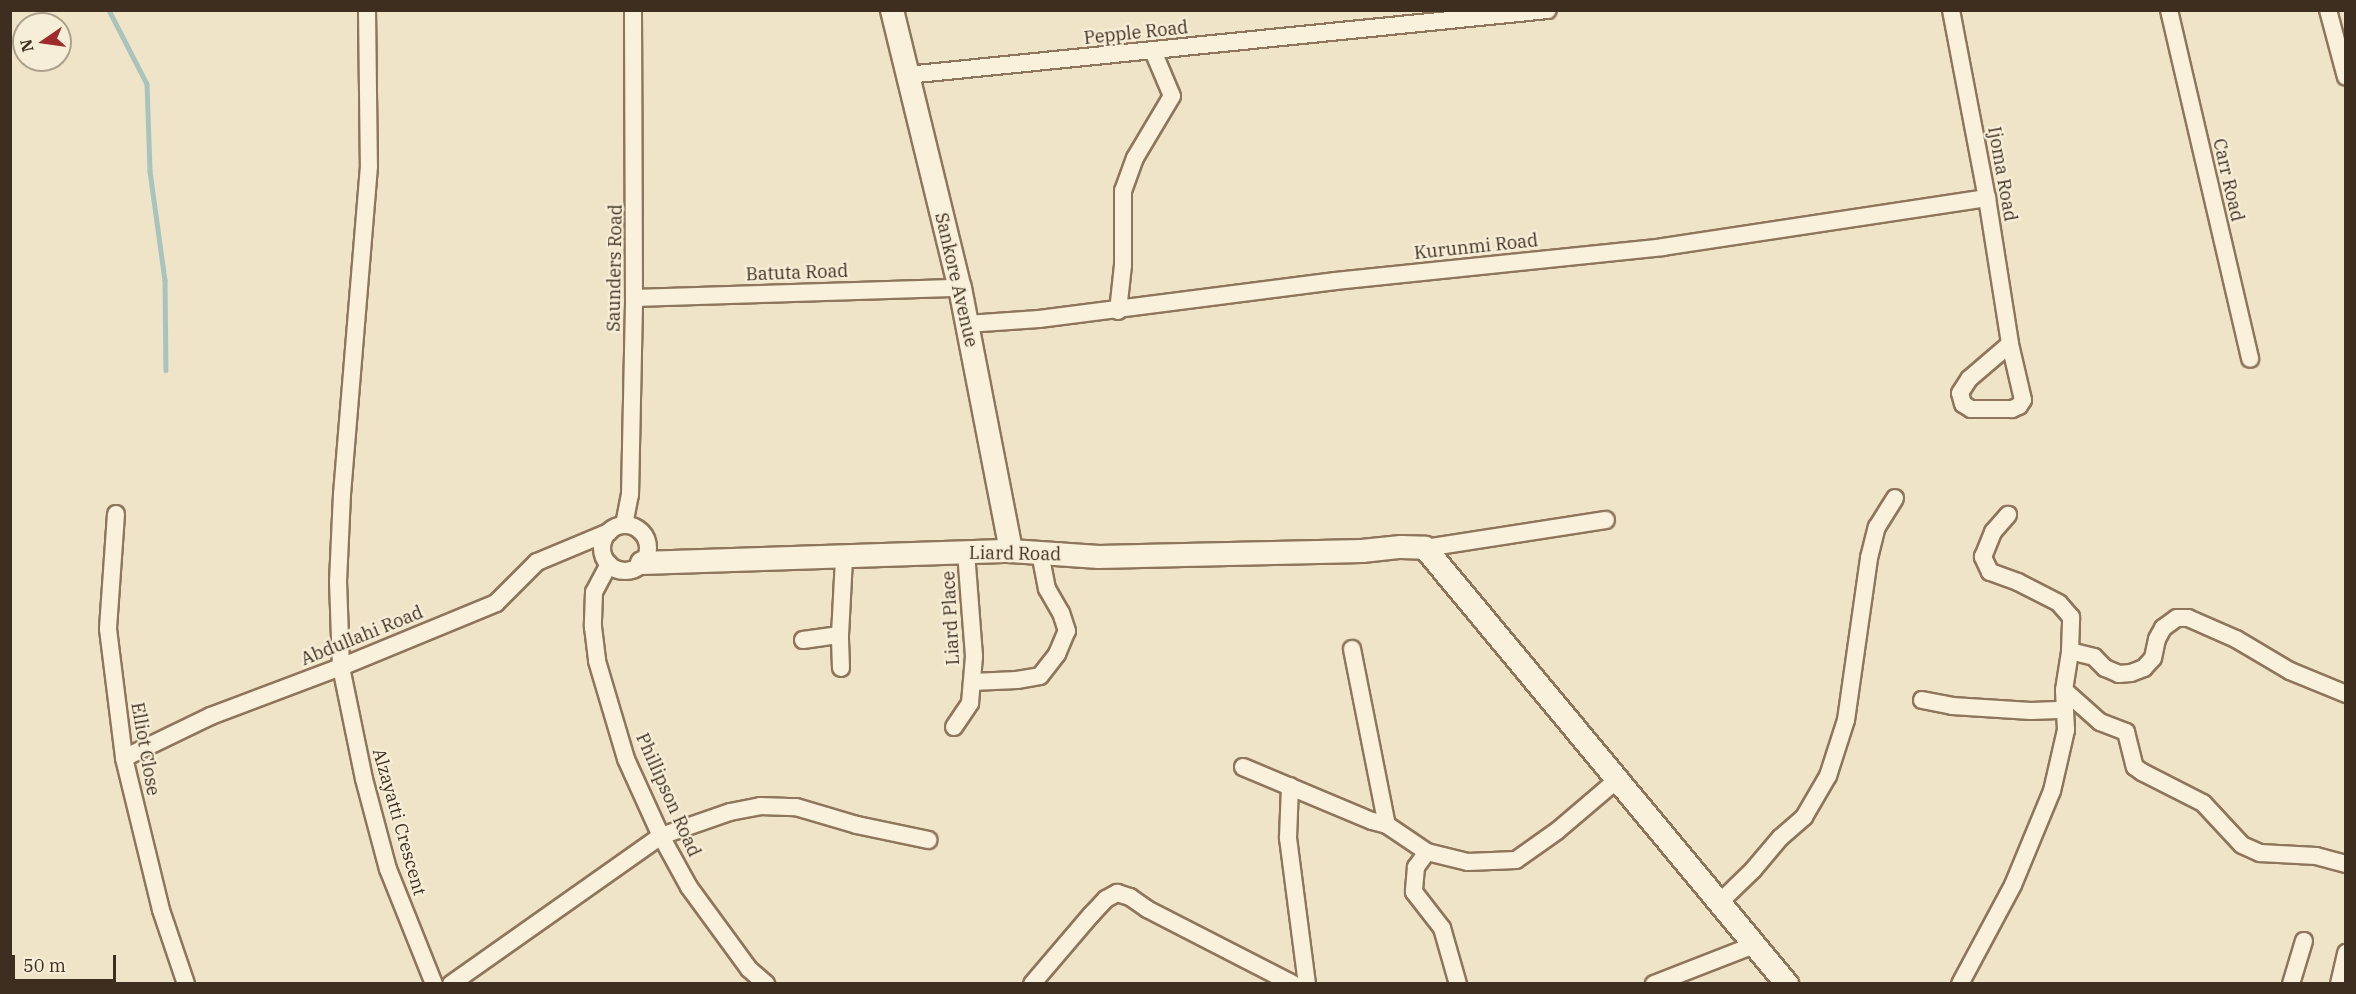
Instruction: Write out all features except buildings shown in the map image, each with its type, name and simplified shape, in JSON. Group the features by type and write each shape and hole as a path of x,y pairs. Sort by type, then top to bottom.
{"street":[{"name":"Alzayatti Crescent","path":"367,10 369,166 342,494 338,581 341,667 364,779 388,868 434,984"},
{"name":"Saunders Road","path":"624,525 630,495 634,298 633,10"},
{"name":"Sankore Avenue","path":"892,10 960,288 1011,551"},
{"name":"Pepple Road","path":"907,75 1548,10"},
{"name":"Ijoma Road","path":"1952,10 1987,198 2010,344"},
{"name":"Carr Road","path":"2169,10 2250,359"},
{"path":"2328,10 2346,77"},
{"path":"1118,310 1123,265 1124,192 1135,158 1172,96 1153,51"},
{"name":"Kurunmi Road","path":"967,324 1118,310 1336,281 1663,247 1987,198"},
{"name":"Batuta Road","path":"634,298 960,288"},
{"path":"1720,902 1753,870 1780,838 1804,817 1828,776 1846,720 1869,558 1877,527 1895,498"},
{"name":"Elliot Close","path":"116,514 108,629 123,758 161,909 186,984"},
{"path":"1960,984 2013,885 2052,791 2066,730 2064,690 2070,651 2071,617 2059,603 2018,582 1990,572 1983,557 1993,532 2008,515"},
{"path":"1425,548 1606,520"},
{"path":"581,543 622,570 629,570 642,563 648,550 644,535 639,529 624,525 609,532 602,544 606,558"},
{"name":"Abdullahi Road","path":"123,758 211,716 341,667 496,603 537,562 609,532"},
{"path":"1425,548 1786,984"},
{"name":"Liard Road","path":"642,563 1011,551 1111,557 1320,553 1425,548"},
{"name":"Liard Place","path":"954,728 970,703 974,656 966,553"},
{"name":"Liard Place","path":"972,682 1017,680 1040,676 1058,654 1067,631 1061,613 1047,589 1040,553"},
{"name":"Phillipson Road","path":"606,558 594,592 593,627 597,661 627,759 661,836 689,887 749,969 766,984"},
{"path":"842,668 840,635 844,558"},
{"path":"2070,651 2094,657 2105,668 2119,674 2131,673 2144,668 2153,658 2157,639 2163,628 2177,618 2188,618 2236,639 2290,671 2346,694"},
{"path":"803,640 840,635"},
{"path":"1352,649 1387,825"},
{"path":"2064,690 2100,722 2126,732 2135,767 2203,803 2242,845 2260,853 2316,856 2346,864"},
{"path":"1922,700 1952,706 2002,710 2065,710"},
{"path":"1243,767 1372,821 1387,825 1427,852 1468,862 1516,860 1557,831 1618,779"},
{"path":"1290,786 1288,838 1307,984"},
{"path":"451,984 661,836 730,812 760,806 796,807 857,825 928,840"},
{"path":"1427,852 1416,867 1414,892 1442,928 1458,984"},
{"path":"1032,984 1106,899 1118,893 1130,897 1147,909 1283,981"},
{"path":"2290,984 2304,941"},
{"path":"1654,984 1754,945"},
{"path":"2339,984 2346,953"}],"waterway":[{"path":"109,10 147,84 150,171 165,280 166,370"}]}
